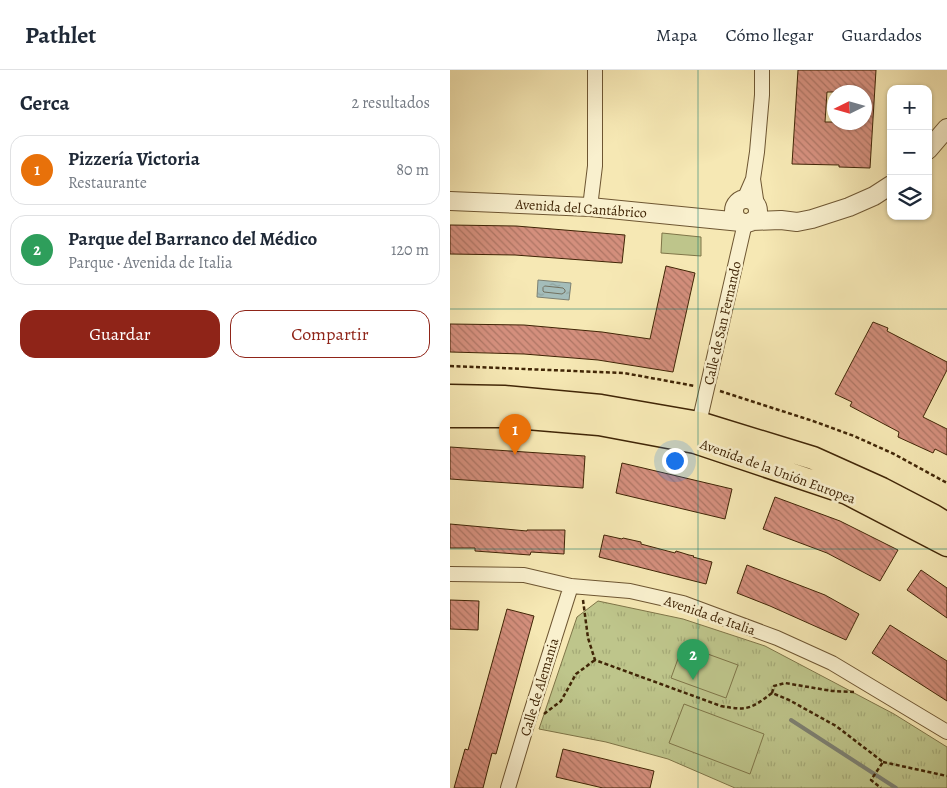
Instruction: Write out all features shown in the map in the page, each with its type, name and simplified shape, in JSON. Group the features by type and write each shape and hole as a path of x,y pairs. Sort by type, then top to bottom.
{"main road":[{"name":"Avenida de la Unión Europea","path":"450,396 504,396 601,406 699,423 813,458 882,489 947,524"},
{"name":"Avenida de la Unión Europea","path":"450,416 504,416 599,424 695,442 847,493 947,545"}],"street":[{"path":"590,207 595,166 596,70"},
{"name":"Calle de San Fernando","path":"699,423 747,212 746,195 753,179 759,133 762,70"},
{"path":"932,145 947,128"},
{"path":"747,212 796,222 849,208 887,188"},
{"name":"Avenida del Cantábrico","path":"450,201 590,207 712,219 728,212 747,212"},
{"name":"Avenida de Italia","path":"450,574 524,575 576,586 630,591 683,603 777,638 832,663 947,732"},
{"name":"Calle de Alemania","path":"508,788 526,728 576,586"}],"path":[{"path":"576,586 595,660"},
{"path":"595,660 722,706 740,709 757,705 772,694 774,686 785,683 859,693"},
{"path":"526,728 561,701 576,674 595,660"},
{"path":"772,694 789,700 836,726 883,762 947,776"},
{"path":"881,788 871,780 883,762"}],"green space":[{"path":"662,233 701,237 701,256 661,253"},
{"path":"598,601 683,619 765,646 894,714 947,747 947,788 735,788 668,759 606,742 539,729 577,617"},
{"path":"683,645 738,665 726,698 671,678"},
{"path":"684,704 764,734 750,774 669,743"}],"water":[{"path":"538,280 571,283 569,300 537,297"}],"building":[{"path":"798,70 876,70 870,168 839,167 839,165 792,164"},
{"path":"450,225 516,226 625,235 622,263 515,255 450,254"},
{"path":"666,266 695,273 673,372 598,360 524,354 450,352 450,324 524,325 602,332 650,339"},
{"path":"873,322 888,328 887,331 947,362 947,370 923,417 947,429 947,455 935,449 933,453 898,437 899,432 850,406 852,402 835,394"},
{"path":"450,447 585,456 583,488 450,479"},
{"path":"622,463 732,489 725,519 616,493"},
{"path":"775,497 840,521 898,550 880,581 827,553 763,529"},
{"path":"450,524 527,531 565,530 564,554 531,552 530,555 475,551 475,548 450,548"},
{"path":"604,535 641,542 641,544 675,553 676,551 712,562 706,584 599,557"},
{"path":"747,565 825,595 859,614 846,640 737,593"},
{"path":"921,570 947,588 947,618 907,590"},
{"path":"450,600 479,601 478,630 450,629"},
{"path":"507,609 534,616 496,754 492,753 483,788 454,788 465,749 468,750"},
{"path":"890,625 947,661 947,701 872,653"},
{"path":"563,749 654,771 650,788 603,788 556,777"}],"waterway":[{"path":"791,720 896,788"}],"place":[{"name":"Pizzería Victoria","path":"515,455"},
{"name":"Parque del Barranco del Médico","path":"693,680"}]}
